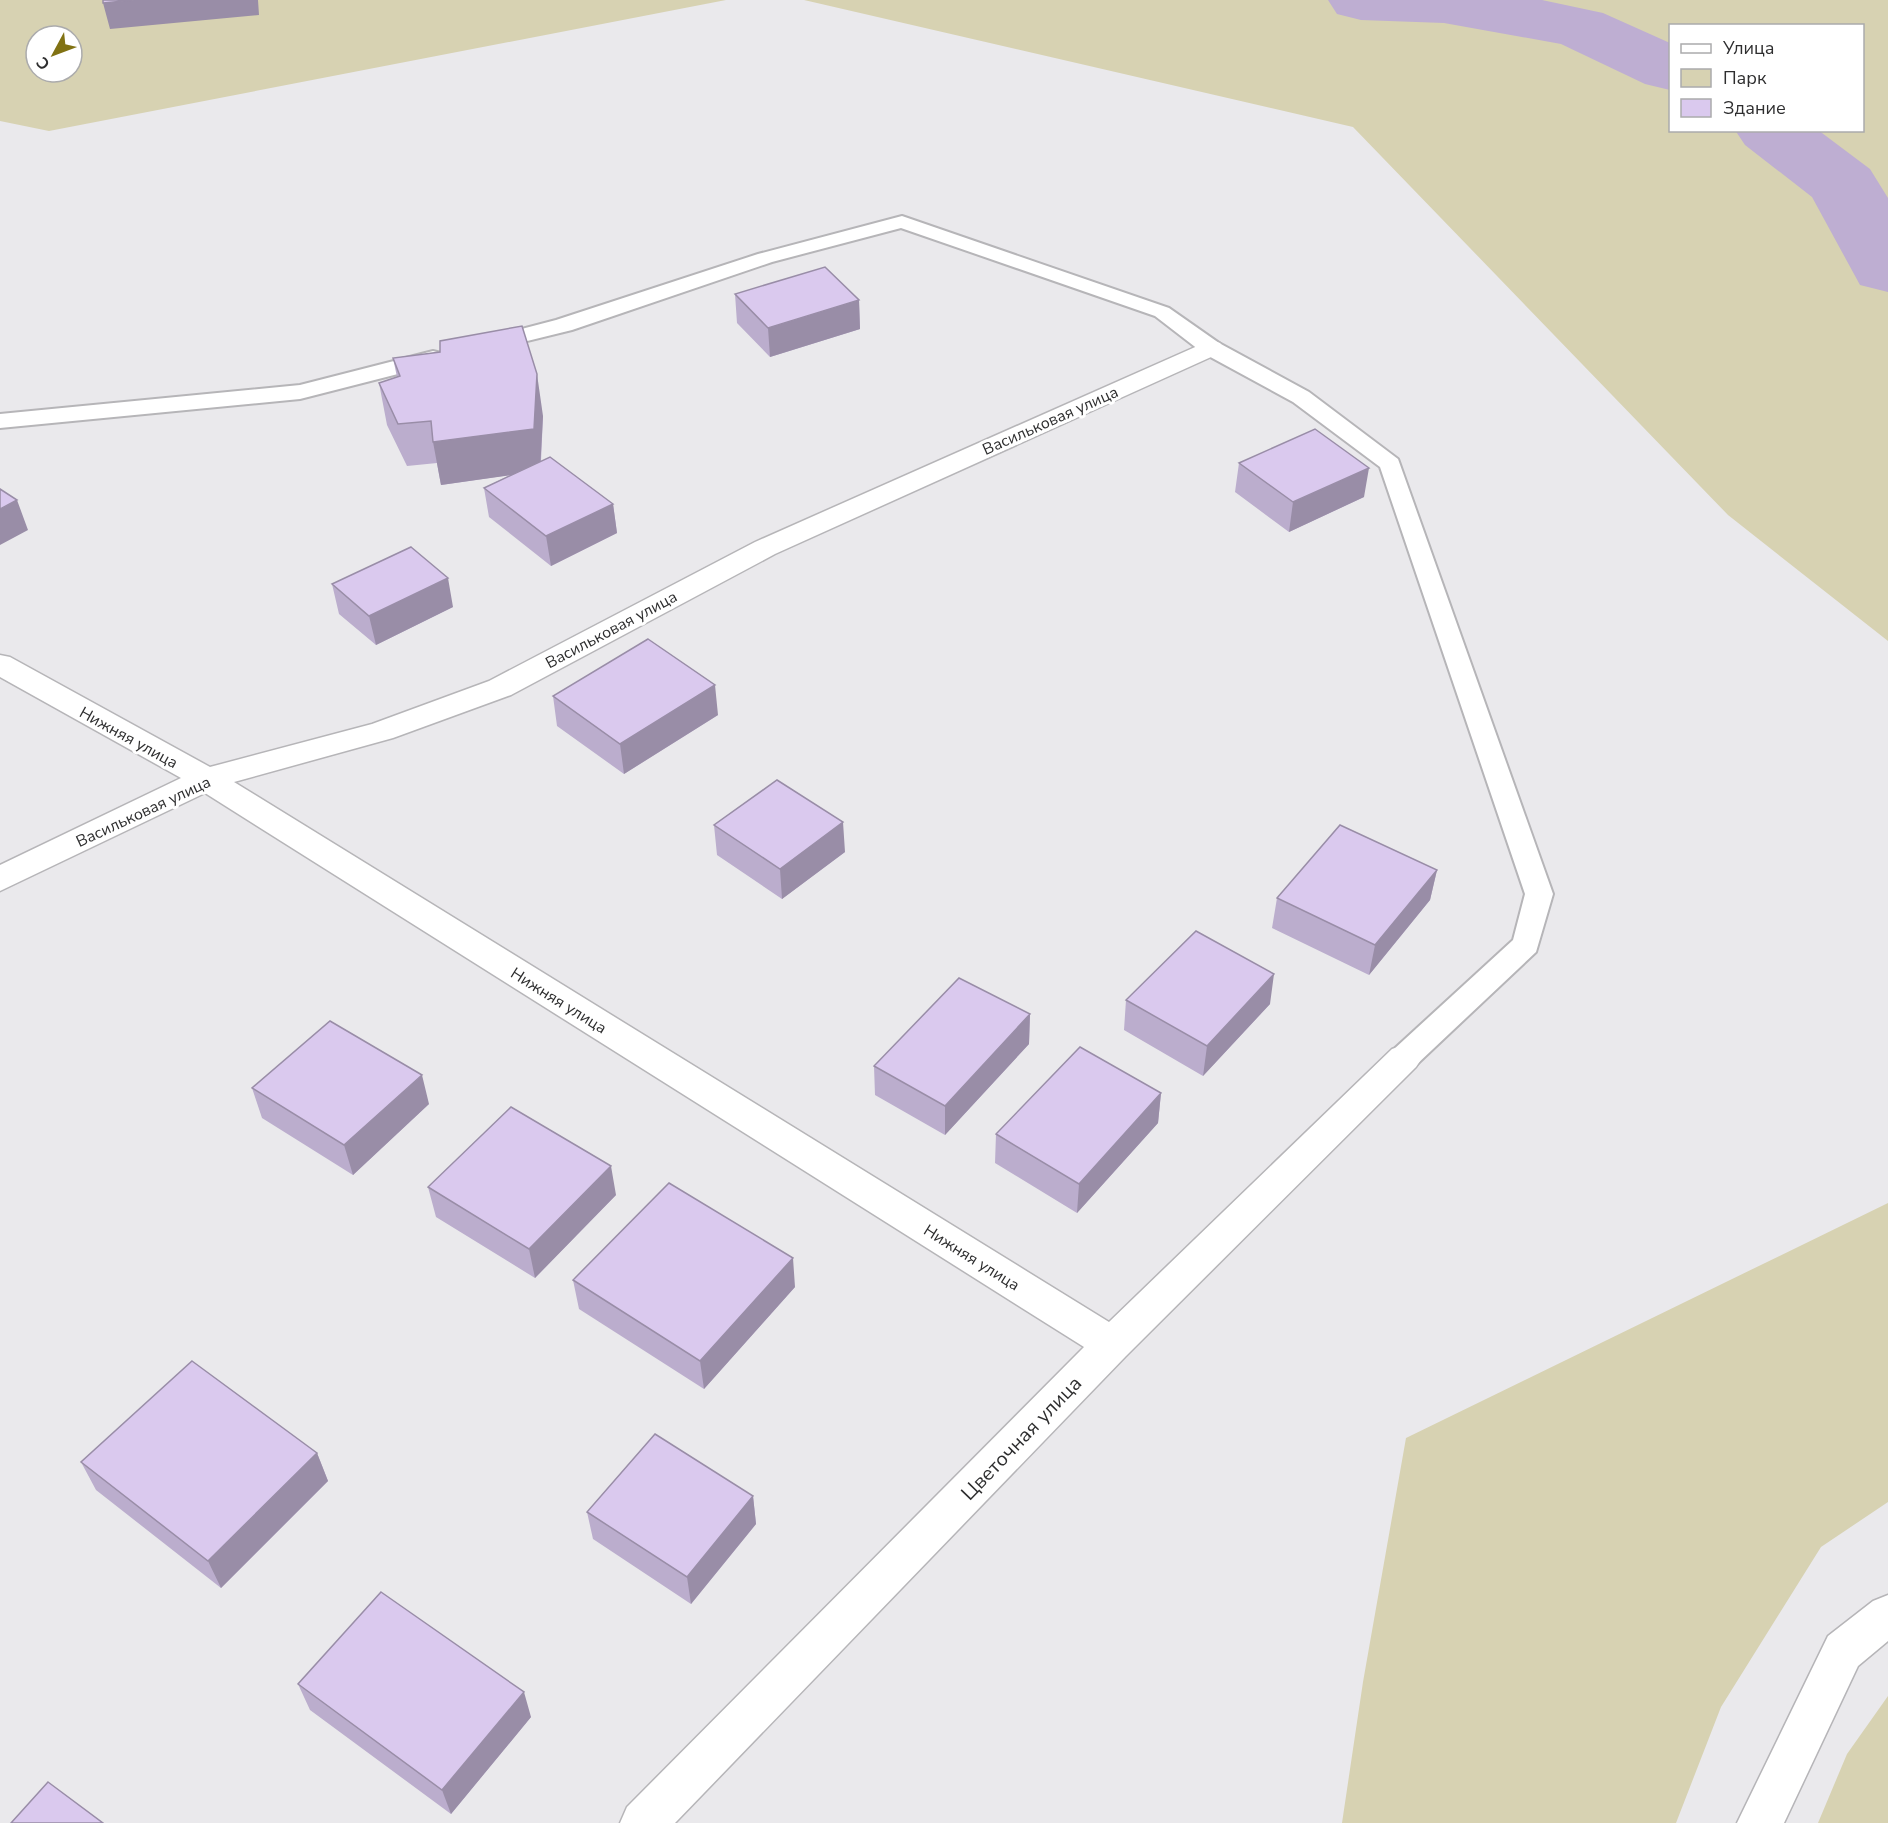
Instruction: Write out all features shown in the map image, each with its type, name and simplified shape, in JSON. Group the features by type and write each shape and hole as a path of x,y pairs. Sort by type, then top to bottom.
{"street":[{"name":"Васильковая улица","path":"0,879 206,780 382,730 500,688 765,548 1212,348"},
{"name":"Нижняя улица","path":"0,664 206,780 1112,1344"},
{"name":"Цветочная улица","path":"643,1823 1112,1344 1404,1058"},
{"path":"1760,1823 1843,1651 1888,1615"}],"lane":[{"path":"472,348 564,325 765,258 902,222 1162,312 1212,348 1301,397 1390,465 1539,894 1526,945 1404,1058"},
{"path":"0,421 300,392 449,354"}],"green space":[{"path":"0,0 726,0 49,131 0,121"},
{"path":"804,0 1888,0 1888,641 1728,515 1353,127"},
{"path":"1888,1203 1888,1502 1821,1547 1721,1707 1676,1823 1342,1823 1363,1682 1406,1438"},
{"path":"1888,1696 1888,1823 1818,1823 1847,1754"}],"building":[{"path":"103,0 134,0 103,3"},
{"path":"825,267 859,300 768,328 735,294"},
{"path":"522,326 537,374 534,429 433,442 431,421 398,424 379,383 400,376 393,358 440,352 440,341"},
{"path":"1315,429 1369,468 1293,502 1239,463"},
{"path":"550,457 613,504 546,536 484,488"},
{"path":"0,489 17,500 0,509"},
{"path":"411,547 448,578 369,616 332,584"},
{"path":"648,639 715,685 620,744 553,696"},
{"path":"777,780 843,822 780,869 714,825"},
{"path":"1340,825 1437,870 1375,945 1277,898"},
{"path":"1196,931 1274,974 1207,1046 1126,1000"},
{"path":"959,978 1030,1014 945,1106 874,1066"},
{"path":"330,1021 422,1075 344,1145 252,1088"},
{"path":"1080,1047 1161,1093 1079,1184 996,1134"},
{"path":"511,1107 611,1166 529,1249 428,1187"},
{"path":"669,1183 793,1258 700,1361 573,1280"},
{"path":"192,1361 317,1453 208,1561 81,1462"},
{"path":"655,1434 753,1496 687,1577 587,1512"},
{"path":"381,1592 524,1692 442,1790 298,1684"},
{"path":"48,1782 103,1823 11,1823"}],"waterway":[{"path":"1361,0 1444,3 1579,27 1669,69"},
{"path":"1774,132 1843,185 1888,268"}]}
